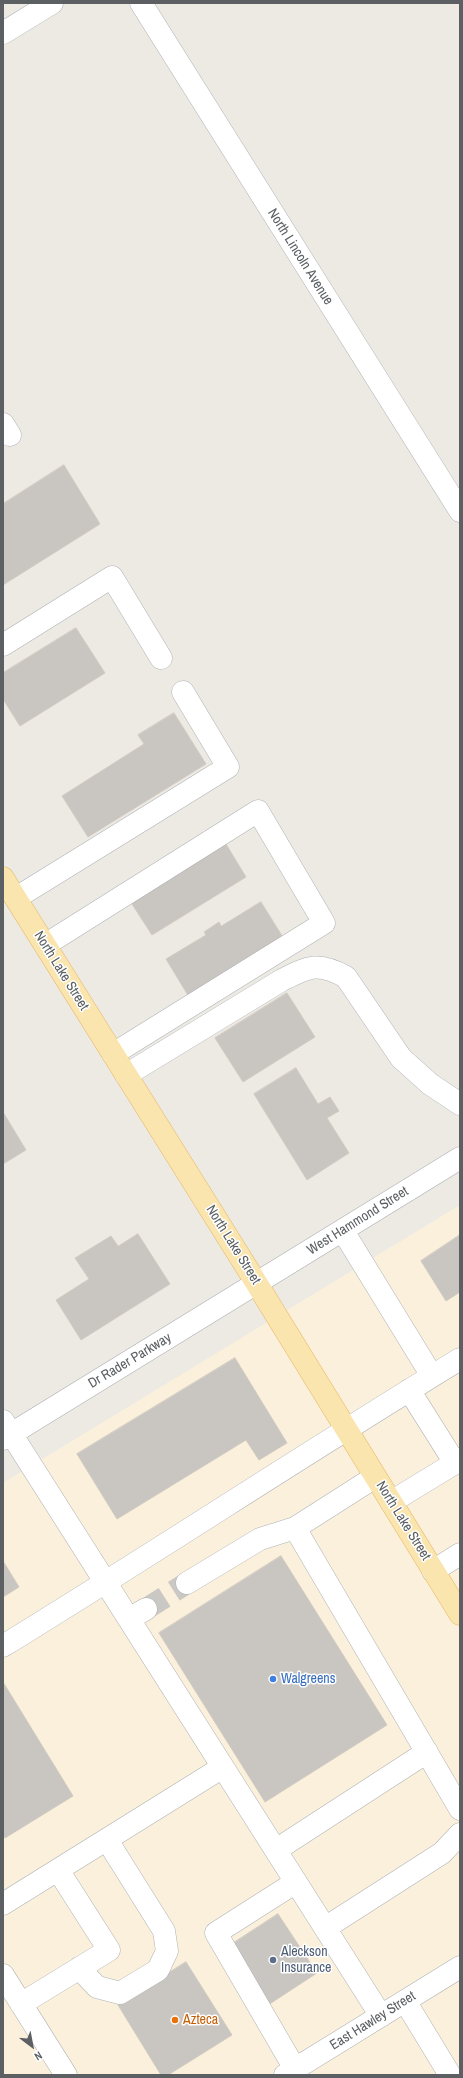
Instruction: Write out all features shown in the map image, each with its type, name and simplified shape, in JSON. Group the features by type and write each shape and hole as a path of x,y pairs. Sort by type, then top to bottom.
{"main road":[{"name":"North Lake Street","path":"3,878 257,1284 460,1614"}],"street":[{"path":"3,33 52,3"},
{"name":"North Lincoln Avenue","path":"141,3 460,511"},
{"path":"3,645 112,577 161,658"},
{"path":"16,898 228,767 183,692"},
{"path":"45,945 258,811 324,923 113,1054"},
{"path":"126,1075 282,980 308,967 332,969 346,977 401,1058 430,1084 460,1104"},
{"name":"West Hammond Street","path":"257,1284 460,1158"},
{"path":"343,1231 432,1376"},
{"name":"Dr Rader Parkway","path":"6,1431 257,1284"},
{"path":"3,1646 106,1583 346,1429 460,1359"},
{"path":"391,1502 455,1463 409,1390"},
{"path":"6,1431 106,1583 137,1614 223,1767 381,2016"},
{"path":"187,1583 260,1539 295,1528 375,1477"},
{"path":"295,1528 460,1809"},
{"path":"434,1571 460,1554"},
{"path":"276,1850 427,1752"},
{"path":"3,1904 223,1767"},
{"path":"325,1928 442,1853 460,1834"},
{"path":"79,1968 97,1987 120,1993 158,1970 167,1951 164,1931 107,1840"},
{"path":"22,2004 109,1950 58,1870"},
{"path":"290,2072 216,1932 296,1882"},
{"name":"East Hawley Street","path":"290,2072 460,1967"},
{"path":"3,1975 66,2075"},
{"path":"405,2001 450,2075"}],"shaded area":[{"path":"460,1205 460,2075 3,2075 3,1483"}],"building":[{"path":"64,465 100,524 3,585 3,504"},
{"path":"76,628 105,673 20,726 3,699 3,673"},
{"path":"174,713 206,764 88,837 62,796 144,744 138,735"},
{"path":"223,839 246,877 152,935 128,898"},
{"path":"261,902 284,939 189,997 166,959 206,935 204,932 219,922 221,926"},
{"path":"287,993 315,1037 243,1082 215,1038"},
{"path":"296,1068 318,1104 330,1097 339,1111 327,1118 349,1153 307,1180 254,1094"},
{"path":"3,1112 26,1150 3,1164"},
{"path":"138,1234 170,1284 81,1340 56,1300 89,1279 75,1258 111,1236 118,1246"},
{"path":"460,1235 460,1292 446,1301 421,1261"},
{"path":"235,1358 287,1443 259,1460 246,1440 117,1519 77,1454"},
{"name":"Walgreens","path":"281,1556 387,1725 265,1802 159,1633"},
{"path":"3,1561 19,1587 3,1597"},
{"path":"3,1682 73,1796 5,1838 3,1835"},
{"name":"Aleckson Insurance","path":"278,1914 317,1973 268,2005 229,1946"},
{"name":"Azteca","path":"186,1962 232,2035 168,2075 161,2075 118,2005"}],"tunnel":[{"path":"146,1609 187,1583"}],"place":[{"name":"Walgreens","path":"273,1679"},
{"name":"Aleckson Insurance","path":"273,1960"},
{"name":"Azteca","path":"175,2020"}]}
